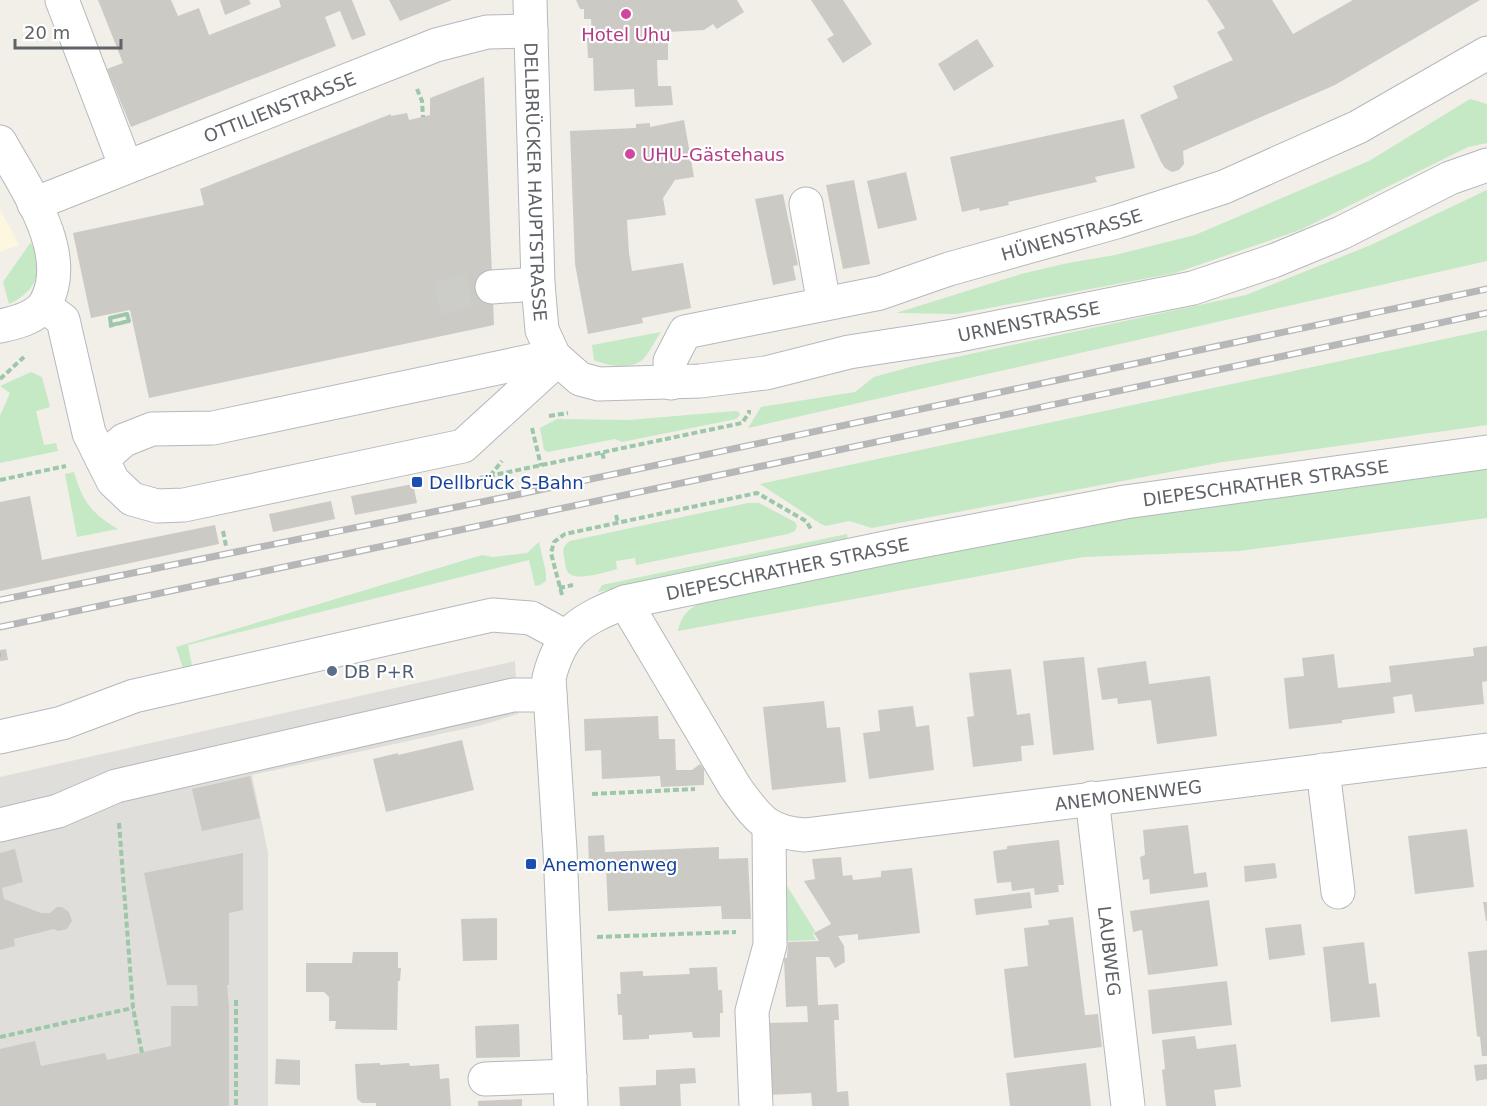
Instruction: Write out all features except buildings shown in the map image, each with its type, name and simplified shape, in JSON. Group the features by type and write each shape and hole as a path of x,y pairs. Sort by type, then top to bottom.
{"street":[{"path":"62,0 126,167"},
{"name":"OTTILIENSTRASSE","path":"34,204 436,45 488,32 531,15"},
{"name":"DELLBRÜCKER HAUPTSTRASSE","path":"531,15 538,284 542,330 555,358"},
{"name":"HÜNENSTRASSE","path":"671,383 670,361 685,332 880,294 949,269 1116,222 1224,187 1358,127 1487,53"},
{"path":"4,160 34,204 51,244 60,286 63,320 89,433 113,481 132,499 157,506 184,505 463,446 555,358"},
{"name":"URNENSTRASSE","path":"555,358 580,379 599,384 671,383 766,373 849,352 954,336 1193,288 1273,261 1341,233 1450,178 1487,165"},
{"path":"806,204 824,304"},
{"path":"492,286 538,284"},
{"path":"0,326 25,320 60,286"},
{"path":"102,459 124,440 152,429 213,428 555,358"},
{"name":"DIEPESCHRATHER STRASSE","path":"571,633 587,618 625,603 900,545 1125,502 1487,452"},
{"path":"625,603 735,787 754,814 769,827 770,945 752,1011 756,1106"},
{"path":"0,738 62,723 134,696 492,615 531,618 571,633 554,656 549,678 570,1091 485,1079"},
{"path":"0,825 58,811 117,786 513,695 550,695"},
{"name":"ANEMONENWEG","path":"769,827 786,834 805,835 1487,750"},
{"path":"1323,770 1338,892"},
{"name":"LAUBWEG","path":"1092,798 1128,1106"}],"path":[{"path":"127,314 129,321 111,325 109,316 127,314"},
{"path":"109,316 127,314 129,321 109,326"},
{"path":"483,477 742,423 749,413 748,403"},
{"path":"524,432 531,423 541,466"},
{"path":"602,453 604,459"},
{"path":"0,480 102,459"},
{"path":"490,476 504,459"},
{"path":"571,633 551,554 554,542 565,534 757,492 806,521 812,536"},
{"path":"616,515 618,522"},
{"path":"117,786 133,1008 142,1053"},
{"path":"556,796 735,787"},
{"path":"564,938 770,931"},
{"path":"236,1000 236,1106"},
{"path":"0,1037 133,1008"}],"shaded area":[{"path":"0,209 19,245 0,252"},
{"path":"515,661 518,714 482,725 252,775 268,853 268,1106 0,1106 0,777"}],"green space":[{"path":"1470,99 1487,104 1487,143 1468,147 1300,230 1175,273 957,314 896,313 1021,274 1115,255 1195,235 1369,161"},
{"path":"1487,190 1487,261 748,428 761,407 855,392 874,377 910,367 1246,295 1371,245"},
{"path":"31,242 37,262 36,278 26,292 9,304 3,282"},
{"path":"1487,330 1487,425 1223,462 872,528 849,521 826,526 760,484"},
{"path":"661,332 645,357 634,364 621,366 594,360 592,345"},
{"path":"31,372 42,377 50,407 36,411 44,445 56,443 58,451 0,463 0,416 10,393 0,386"},
{"path":"735,411 740,415 736,419 622,442 615,439 548,452 544,450 540,428 557,419 629,420"},
{"path":"1487,469 1487,518 1239,551 1083,557 678,631 685,615 698,604 1167,507"},
{"path":"74,472 89,506 101,518 118,529 77,537 65,474"},
{"path":"748,503 759,503 795,522 797,526 795,531 636,565 635,558 616,561 617,569 590,576 576,576 570,574 566,569 563,549 570,541"},
{"path":"847,534 848,540 598,592 602,585"},
{"path":"539,542 546,573 546,581 540,585 535,586 529,560 188,645 192,665 183,668 176,647 482,555 493,557 527,553"},
{"path":"787,886 815,931 813,934 816,940 787,941"}],"tunnel":[{"path":"437,298 492,287"}],"railway":[{"path":"0,600 506,497 1487,289"},
{"path":"0,627 1487,313"}],"place":[{"name":"Hotel Uhu","path":"626,14"},
{"name":"UHU-Gästehaus","path":"630,154"},
{"name":"Dellbrück S-Bahn","path":"417,482"},
{"name":"DB P+R","path":"332,671"},
{"name":"Anemonenweg","path":"531,864"}]}
